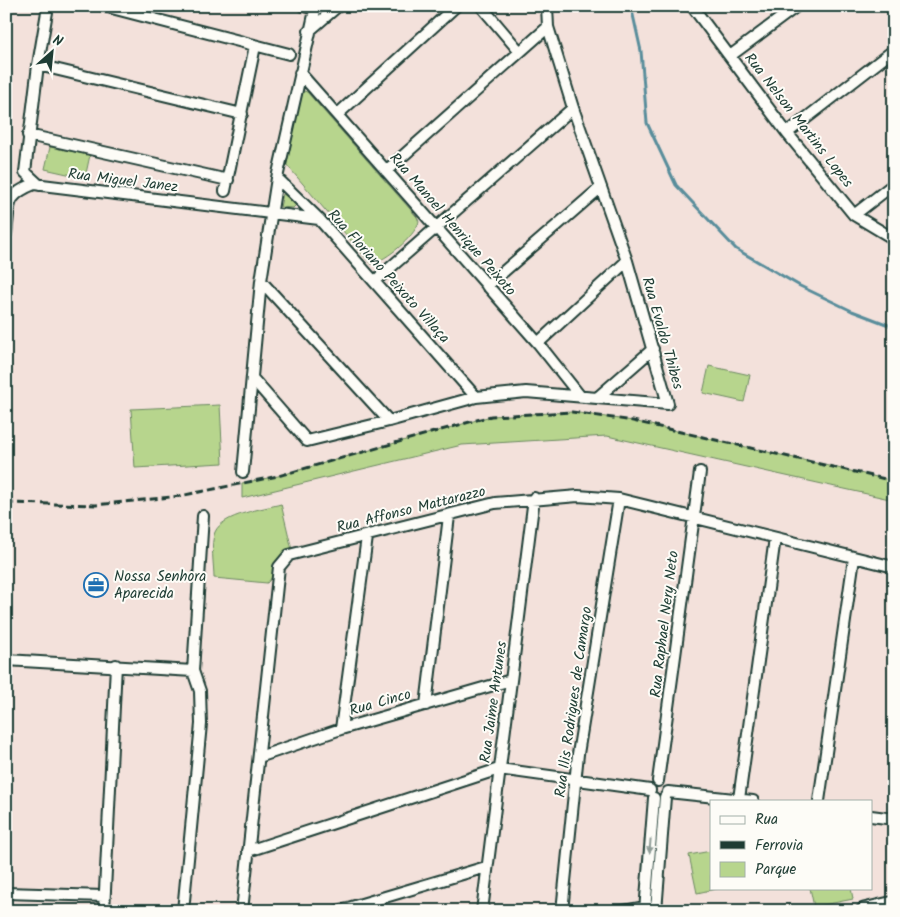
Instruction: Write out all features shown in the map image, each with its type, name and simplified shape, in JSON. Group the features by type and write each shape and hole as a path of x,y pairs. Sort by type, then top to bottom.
{"main road":[{"path":"864,911 894,904"}],"street":[{"path":"39,185 25,172 28,135 48,6"},
{"path":"104,6 289,54"},
{"path":"243,472 261,281 277,178 309,31 316,8 304,6"},
{"path":"309,31 338,6"},
{"path":"338,114 456,6"},
{"path":"481,6 520,52"},
{"name":"Rua Evaldo Thibes","path":"253,379 307,441 476,397 526,392 668,404 627,261 600,188 548,27 547,6"},
{"name":"Rua Nelson Martins Lopes","path":"692,6 787,132 854,216 894,238"},
{"path":"730,56 797,6"},
{"path":"386,171 548,27"},
{"path":"225,191 255,46"},
{"path":"787,132 894,50"},
{"path":"38,65 242,114"},
{"name":"Rua Manoel Henrique Peixoto","path":"300,73 538,343 580,396"},
{"path":"375,281 573,108"},
{"path":"28,135 228,180"},
{"name":"Rua Floriano Peixoto Villaça","path":"277,178 319,219 476,397"},
{"name":"Rua Miguel Janez","path":"6,234 10,199 18,191 34,184 319,219"},
{"path":"854,216 894,184"},
{"path":"487,286 600,188"},
{"path":"538,343 627,261"},
{"path":"261,281 389,421"},
{"path":"598,397 653,350"},
{"name":"Rua Raphael Nery Neto","path":"658,781 700,472"},
{"name":"Rua Affonso Mattarazzo","path":"242,911 279,567 289,554 367,537 495,503 534,498 578,496 619,499 894,567"},
{"name":"Rua Jaime Antunes","path":"482,911 486,867 534,498"},
{"name":"Rua Ilis Rodrigues de Camargo","path":"562,911 575,779 619,499"},
{"path":"183,911 201,724 200,691 193,671 203,516"},
{"path":"426,705 449,516"},
{"path":"342,729 367,537"},
{"path":"739,799 775,538"},
{"path":"819,800 854,558"},
{"path":"6,669 7,660 193,671"},
{"path":"104,911 116,665"},
{"name":"Rua Cinco","path":"259,757 342,729 511,680"},
{"path":"248,851 499,769 575,779 659,794 746,800"},
{"path":"623,911 650,908 659,794 665,783 658,781 652,784 659,794"},
{"path":"872,816 894,819"},
{"path":"338,911 486,867"},
{"path":"6,893 104,896"}],"green space":[{"path":"301,90 307,92 417,217 419,222 411,235 385,258 371,264 286,164"},
{"path":"50,147 90,155 85,178 45,169"},
{"path":"283,194 297,204 293,208 280,207"},
{"path":"709,366 750,375 744,402 703,393"},
{"path":"220,405 223,463 135,468 131,409"},
{"path":"572,412 633,421 894,481 894,500 607,436 462,445 242,498 242,483 278,476 491,416"},
{"path":"281,504 293,554 267,583 214,578 213,542 215,532 219,526 244,513"},
{"path":"710,851 711,890 697,893 689,855"},
{"path":"810,890 851,890 853,899 814,907"}],"waterway":[{"path":"631,6 641,51 647,123 676,185 736,249 800,286 852,311 894,327"}],"railway":[{"path":"6,503 96,505 180,496 278,476 491,416 572,412 633,421 894,481"}],"place":[{"name":"Nossa Senhora Aparecida","path":"96,585"}]}
